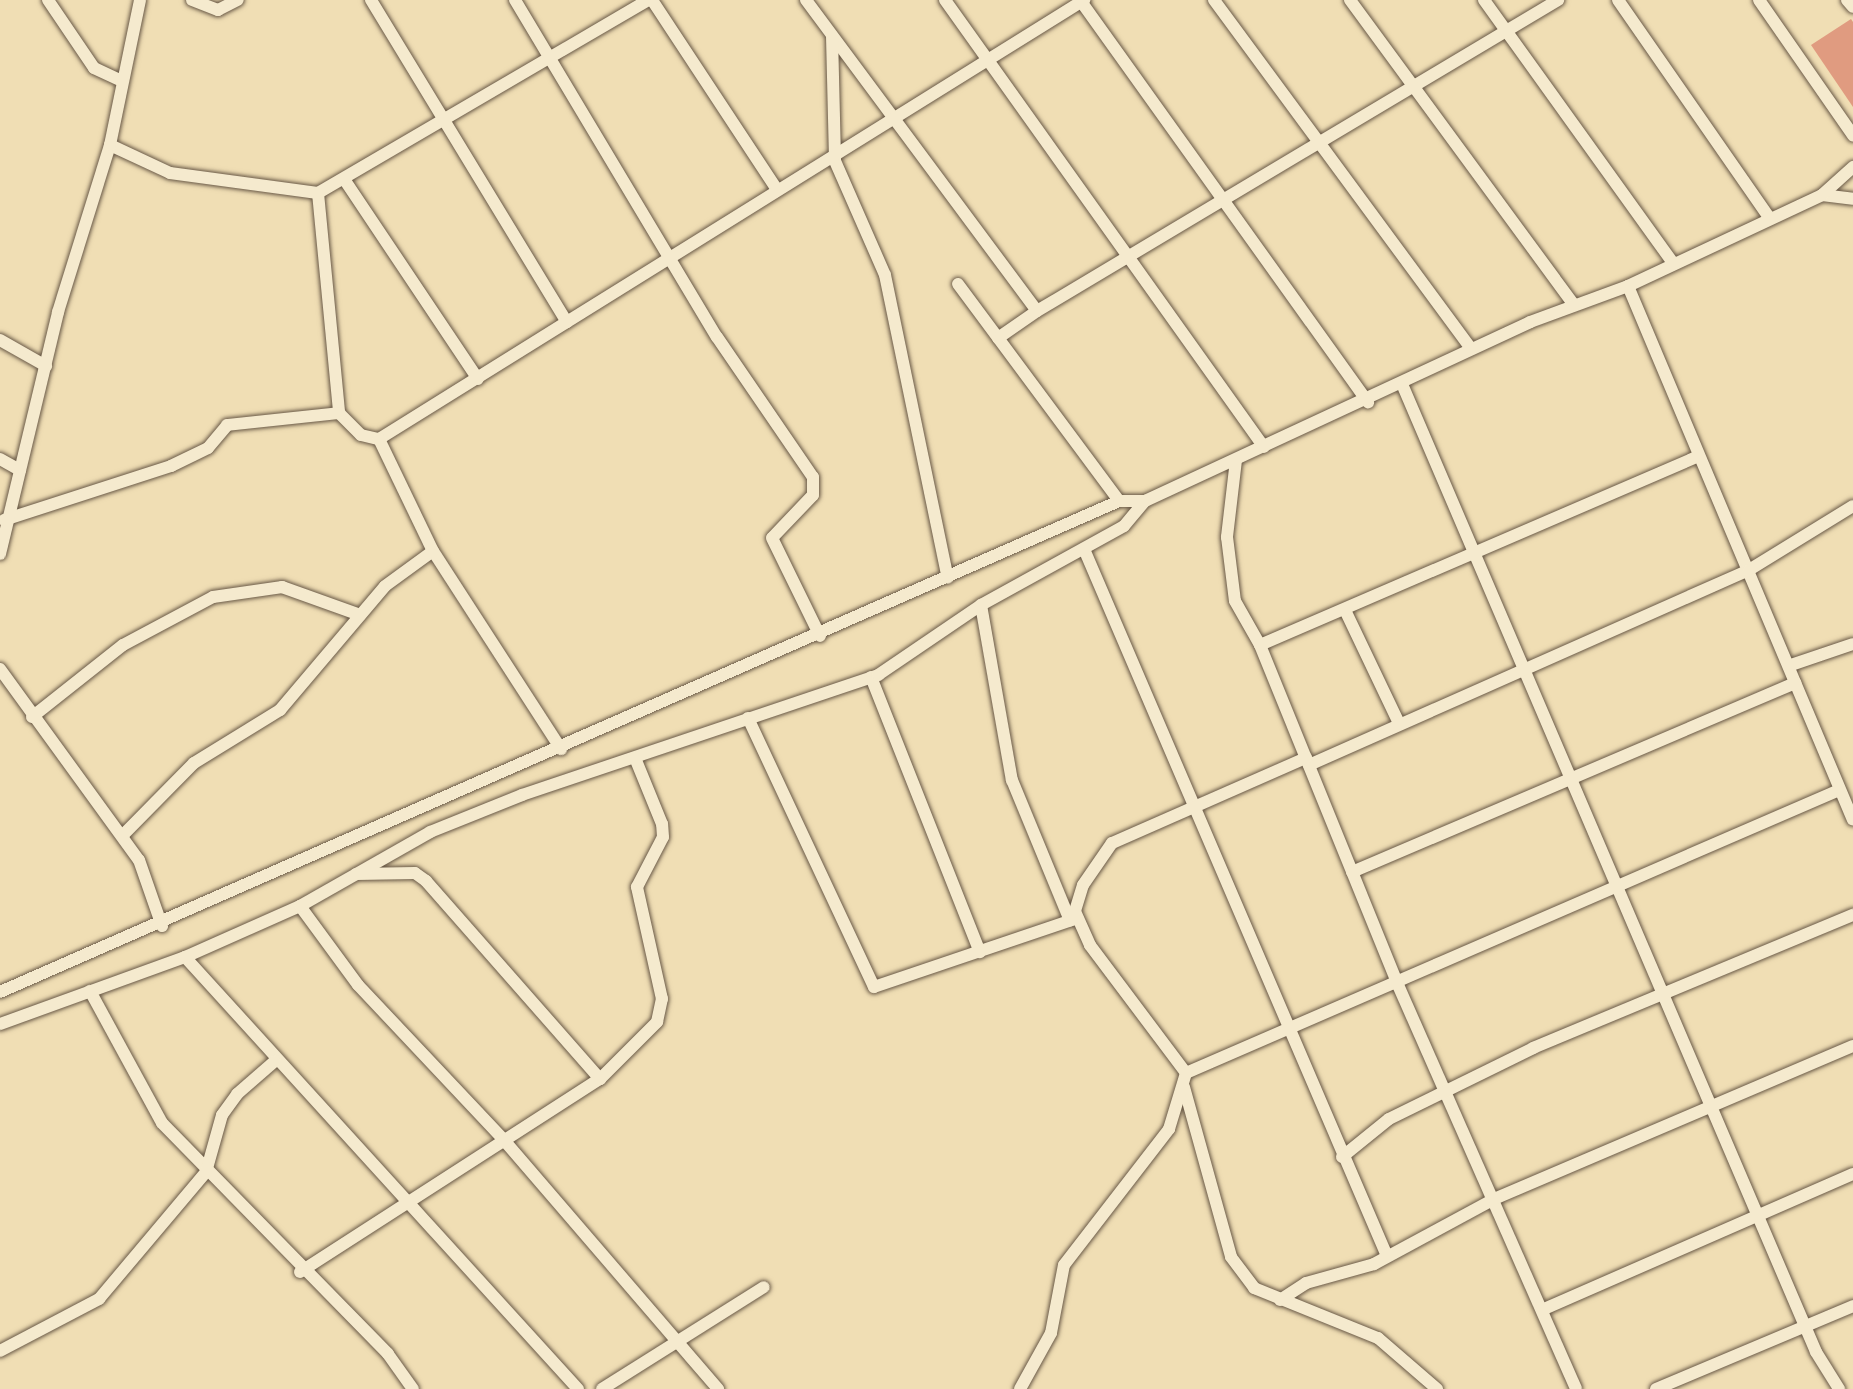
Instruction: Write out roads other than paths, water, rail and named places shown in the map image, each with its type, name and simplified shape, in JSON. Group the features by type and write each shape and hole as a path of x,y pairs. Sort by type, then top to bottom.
{"street":[{"path":"48,0 94,68 122,81"},
{"path":"0,554 4,520 110,145 140,0"},
{"path":"192,0 218,10 238,0"},
{"path":"371,0 567,322"},
{"path":"515,0 549,61 813,477 813,495 772,538 820,636"},
{"path":"110,145 170,173 318,193 346,182 650,0 776,188"},
{"path":"806,0 891,121 1037,311"},
{"path":"945,0 983,61 1130,256 1264,447"},
{"path":"318,193 339,413 361,435 379,439 671,255 710,238 776,188 835,161 983,61 1082,0 1368,402"},
{"path":"1214,0 1471,349"},
{"path":"1350,0 1574,305"},
{"path":"1484,0 1673,263"},
{"path":"998,338 1221,197 1414,87 1558,0"},
{"path":"1618,0 1768,216"},
{"path":"1759,0 1853,135"},
{"path":"1847,0 1853,7"},
{"path":"832,36 835,161 885,275 948,578"},
{"path":"0,992 162,926 1119,501 1145,501 1368,402 1471,349 1574,305 1628,286 1768,216 1822,195 1853,167"},
{"path":"346,182 478,379"},
{"path":"1822,195 1853,199"},
{"path":"958,284 1119,501"},
{"path":"1628,286 1698,456 1791,665 1795,683 1853,820"},
{"path":"0,340 46,366"},
{"path":"1402,384 1714,1105 1805,1326 1839,1389"},
{"path":"4,520 171,466 208,448 227,425 339,413"},
{"path":"379,439 433,551 561,749"},
{"path":"1260,645 1476,557 1698,456"},
{"path":"0,459 20,470"},
{"path":"1236,460 1227,537 1231,589 1260,645 1398,985 1577,1388"},
{"path":"0,1024 185,957 300,906 352,874 456,822 871,677 981,605 1124,526 1145,501"},
{"path":"748,718 874,987 1073,920 1099,855 1194,807 1399,723 1523,666 1749,570 1853,506"},
{"path":"1084,549 1287,1031 1387,1256"},
{"path":"123,835 194,763 280,710 360,615 433,551"},
{"path":"32,717 123,645 213,597 282,587 360,615"},
{"path":"981,605 1012,780 1073,920 1186,1073 1184,1087 1158,1145 1074,1246 1051,1333 1020,1389"},
{"path":"1345,610 1399,723"},
{"path":"1791,665 1853,644"},
{"path":"0,669 32,717 123,835 162,926"},
{"path":"871,677 980,952"},
{"path":"1352,872 1795,683"},
{"path":"300,1272 600,1079 645,1037 662,1009 637,895 662,824 635,758"},
{"path":"1186,1073 1398,985 1839,790"},
{"path":"352,874 415,873 426,881 600,1079"},
{"path":"300,906 358,985 503,1139 718,1389"},
{"path":"1342,1157 1389,1119 1665,995 1853,915"},
{"path":"185,957 275,1061 578,1389"},
{"path":"90,991 162,1123 300,1272 388,1354 413,1389"},
{"path":"1280,1300 1387,1256 1494,1199 1853,1046"},
{"path":"0,1351 92,1306 206,1172 222,1115 275,1061"},
{"path":"1184,1087 1231,1257 1254,1288 1378,1338 1437,1389"},
{"path":"1544,1309 1853,1174"},
{"path":"602,1389 764,1287"},
{"path":"1656,1389 1853,1306"}]}
